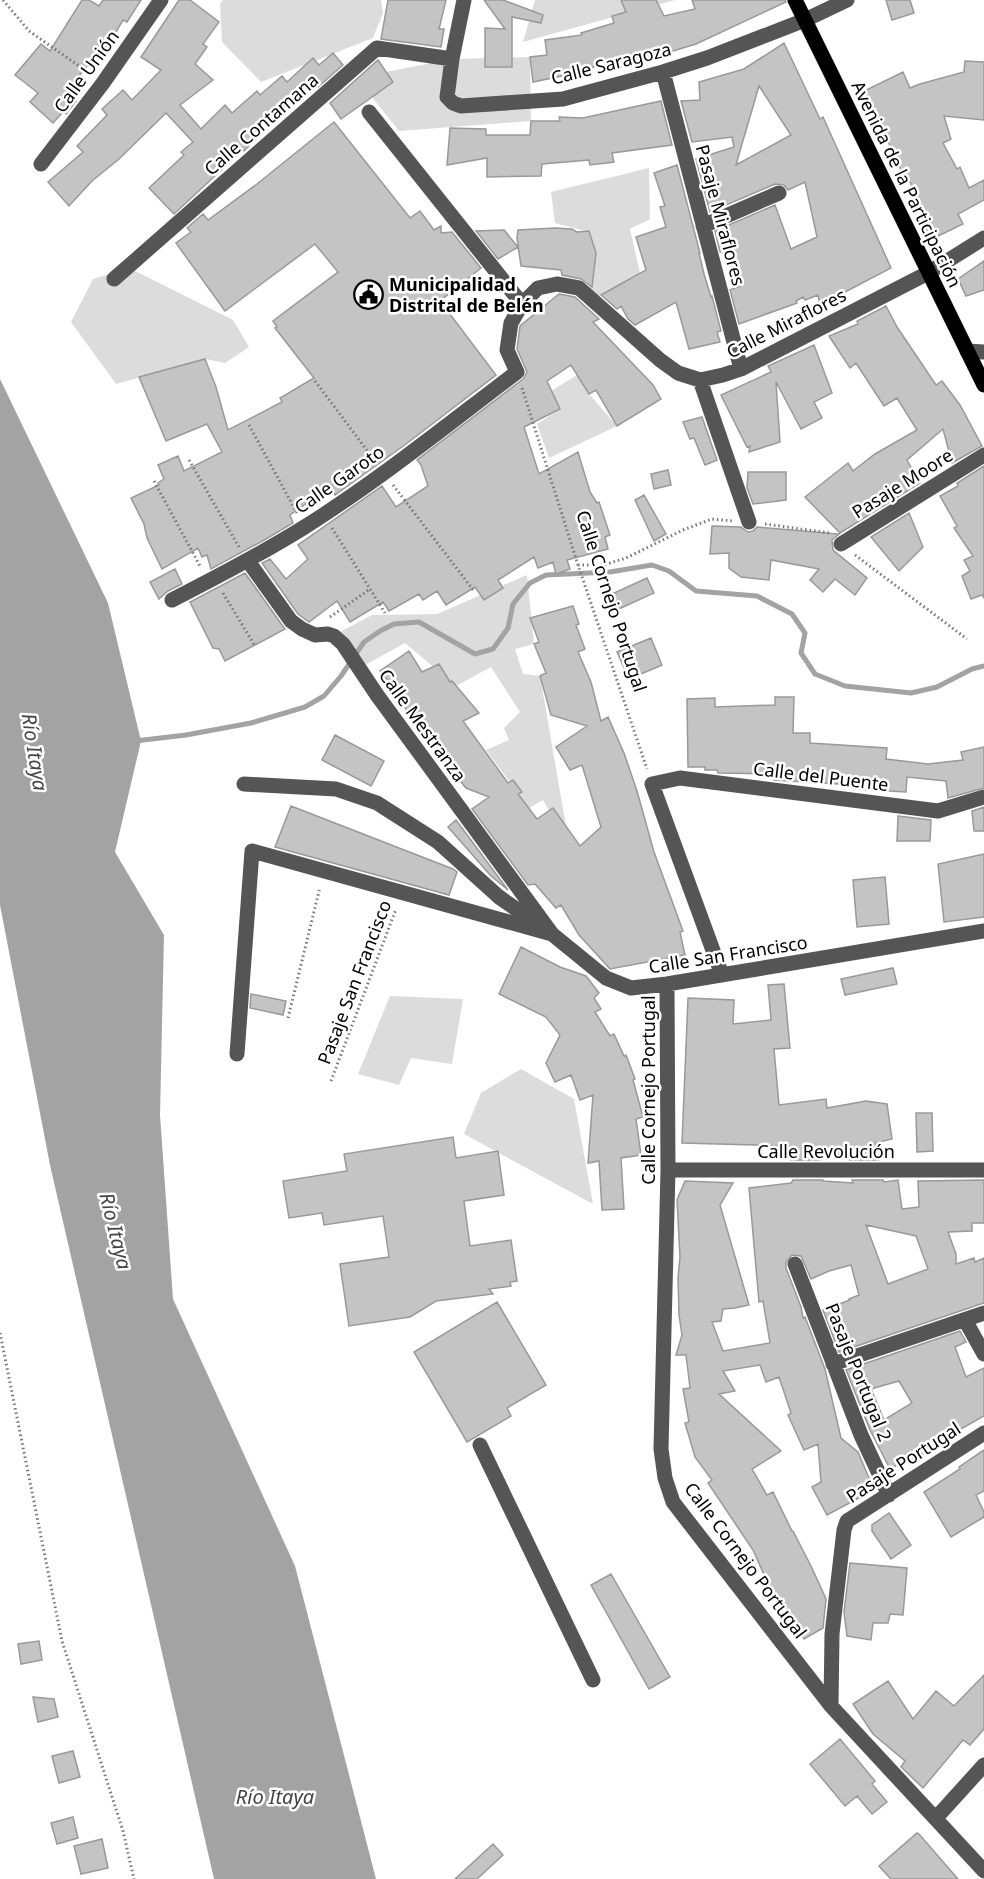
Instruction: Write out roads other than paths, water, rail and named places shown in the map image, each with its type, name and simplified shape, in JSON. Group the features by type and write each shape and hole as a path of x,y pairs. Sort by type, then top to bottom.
{"main road":[{"name":"Avenida de la Participación","path":"795,0 984,385"}],"street":[{"name":"Calle Unión","path":"41,164 103,83 161,0"},
{"name":"Calle Saragoza","path":"464,0 447,97 461,106 563,99 663,72 707,58 805,20 847,0"},
{"name":"Calle Contamana","path":"114,279 377,48 452,59"},
{"name":"Pasaje Miraflores","path":"663,72 741,369"},
{"path":"369,112 522,304 538,288 557,284 579,288 660,360 678,373 700,380 749,522"},
{"path":"704,226 779,193"},
{"name":"Calle Miraflores","path":"700,380 741,369 928,273 984,238"},
{"name":"Calle Garoto","path":"172,600 248,561 305,527 384,473 517,372 507,350 511,323 522,304"},
{"path":"968,351 984,352"},
{"name":"Pasaje Moore","path":"841,544 984,455"},
{"name":"Calle Mestranza","path":"248,561 291,621 315,635 334,636 343,644 377,695 552,934"},
{"name":"Calle del Puente","path":"722,975 652,784 680,778 938,810 984,797"},
{"path":"244,784 336,789 377,803 438,842 499,897 552,934"},
{"name":"Calle San Francisco","path":"237,1054 252,851 552,934 606,978 631,988 984,931"},
{"name":"Calle Cornejo Portugal","path":"667,984 668,1170 661,1449 664,1478 673,1502 831,1706 984,1871"},
{"name":"Calle Revolución","path":"668,1170 984,1170"},
{"name":"Pasaje Portugal 2","path":"795,1264 861,1435 889,1495"},
{"path":"833,1364 984,1313"},
{"path":"966,1320 984,1354"},
{"name":"Pasaje Portugal","path":"831,1706 832,1634 847,1521 984,1433"},
{"path":"480,1445 592,1680"},
{"path":"936,1818 984,1765"}],"water":[{"name":"Río Itaya","path":"0,379 108,603 141,741 115,852 164,935 160,1115 173,1299 295,1566 376,1879 214,1879 50,1165 0,905"}],"waterway":[{"path":"135,741 186,735 251,723 305,707 324,696 364,642 394,624 419,622 475,654 493,649 508,628 513,604 530,583 546,575 610,572 652,565 669,571 696,591 757,596 792,614 805,633 801,653 815,674 845,686 911,693 937,687 972,669 984,666"}],"place":[{"name":"Municipalidad Distrital de Belén","path":"368,294"}]}
